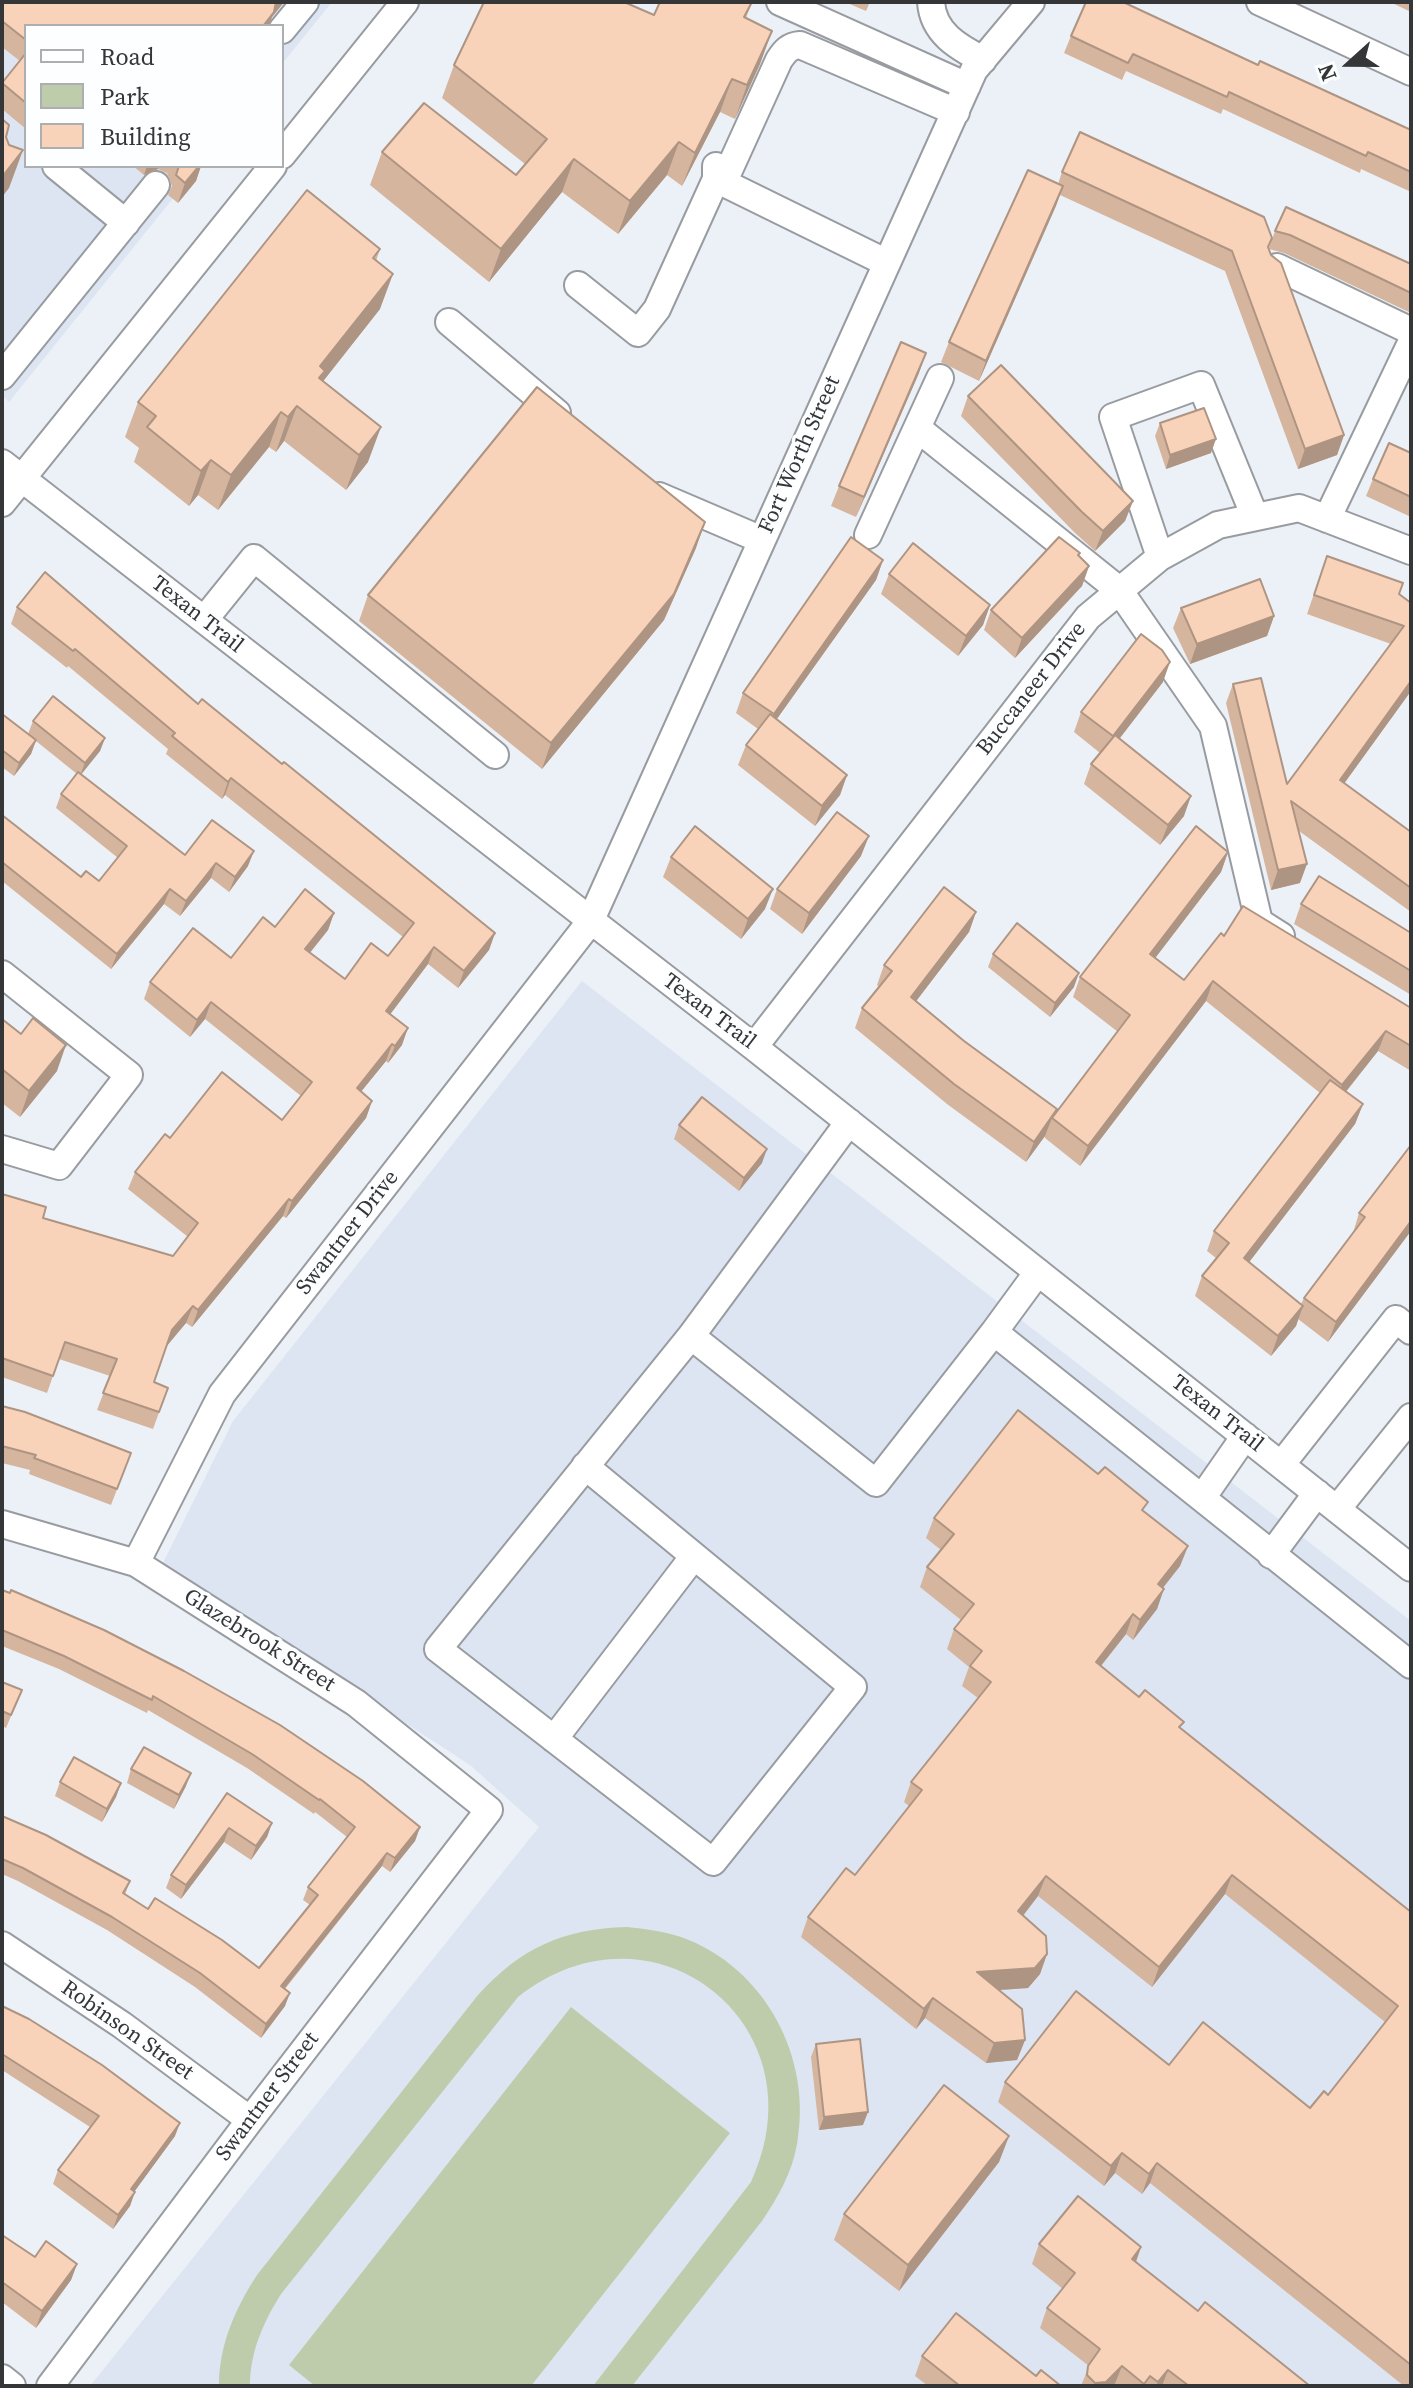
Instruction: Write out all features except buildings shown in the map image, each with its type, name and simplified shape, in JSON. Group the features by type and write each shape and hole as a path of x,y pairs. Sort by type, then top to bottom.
{"street":[{"path":"284,28 305,2"},
{"path":"284,153 405,2"},
{"path":"780,2 967,86"},
{"path":"931,2 933,15 954,45 983,60"},
{"name":"Fort Worth Street","path":"590,922 974,70 1031,2"},
{"path":"1260,2 1411,72"},
{"path":"758,63 764,54 775,47 800,45 956,112"},
{"path":"716,179 729,170 779,60 784,51 792,46"},
{"path":"578,285 638,333 657,309 716,179 716,159 734,118"},
{"path":"58,168 126,223"},
{"path":"2,503 12,471 271,168"},
{"path":"716,179 887,263"},
{"path":"2,376 156,185"},
{"path":"1277,267 1411,331"},
{"path":"449,322 580,432"},
{"path":"1327,519 1411,343"},
{"path":"868,535 940,378"},
{"path":"1160,557 1113,417 1201,385 1255,517"},
{"path":"917,428 1119,590 1213,726 1259,922 1297,945"},
{"name":"Texan Trail","path":"12,471 754,1047 1411,1568"},
{"path":"636,479 656,495 762,540"},
{"name":"Buccaneer Drive","path":"754,1047 1088,617 1160,557 1218,525 1299,508 1411,551"},
{"path":"204,620 254,558 495,755"},
{"name":"Swantner Drive","path":"136,1563 222,1394 590,922"},
{"path":"2,974 129,1075 59,1166 2,1149"},
{"path":"585,1466 853,1687 713,1862 438,1649 585,1466 691,1336 849,1122"},
{"path":"691,1336 876,1483 1038,1272"},
{"path":"1281,1465 1396,1319 1411,1331"},
{"path":"994,1332 1411,1665"},
{"path":"1271,1555 1411,1417"},
{"path":"1202,1498 1245,1436"},
{"name":"Glazebrook Street","path":"2,1524 136,1563 356,1703 489,1810"},
{"path":"554,1739 694,1556"},
{"name":"Swantner Street","path":"50,2386 489,1810"},
{"name":"Robinson Street","path":"2,1945 122,2025 250,2120"},
{"path":"2,2378 12,2386"}],"shaded area":[{"path":"2,2 332,2 284,62 284,24 24,24 24,168 197,168 9,402 2,396"},
{"path":"582,981 1411,1621 1411,2386 90,2386 539,1827 470,1765 162,1565 233,1421"}],"green space":[{"path":"627,1927 681,1937 711,1951 737,1970 759,1993 789,2049 797,2080 800,2112 795,2155 774,2203 632,2386 593,2386 751,2182 768,2125 765,2072 745,2027 713,1991 671,1967 622,1959 570,1968 518,1997 281,2294 259,2338 252,2361 250,2386 219,2386 225,2342 257,2275 478,1995 510,1965 544,1944 582,1932"},
{"path":"571,2007 730,2133 531,2386 315,2386 289,2365"}]}
